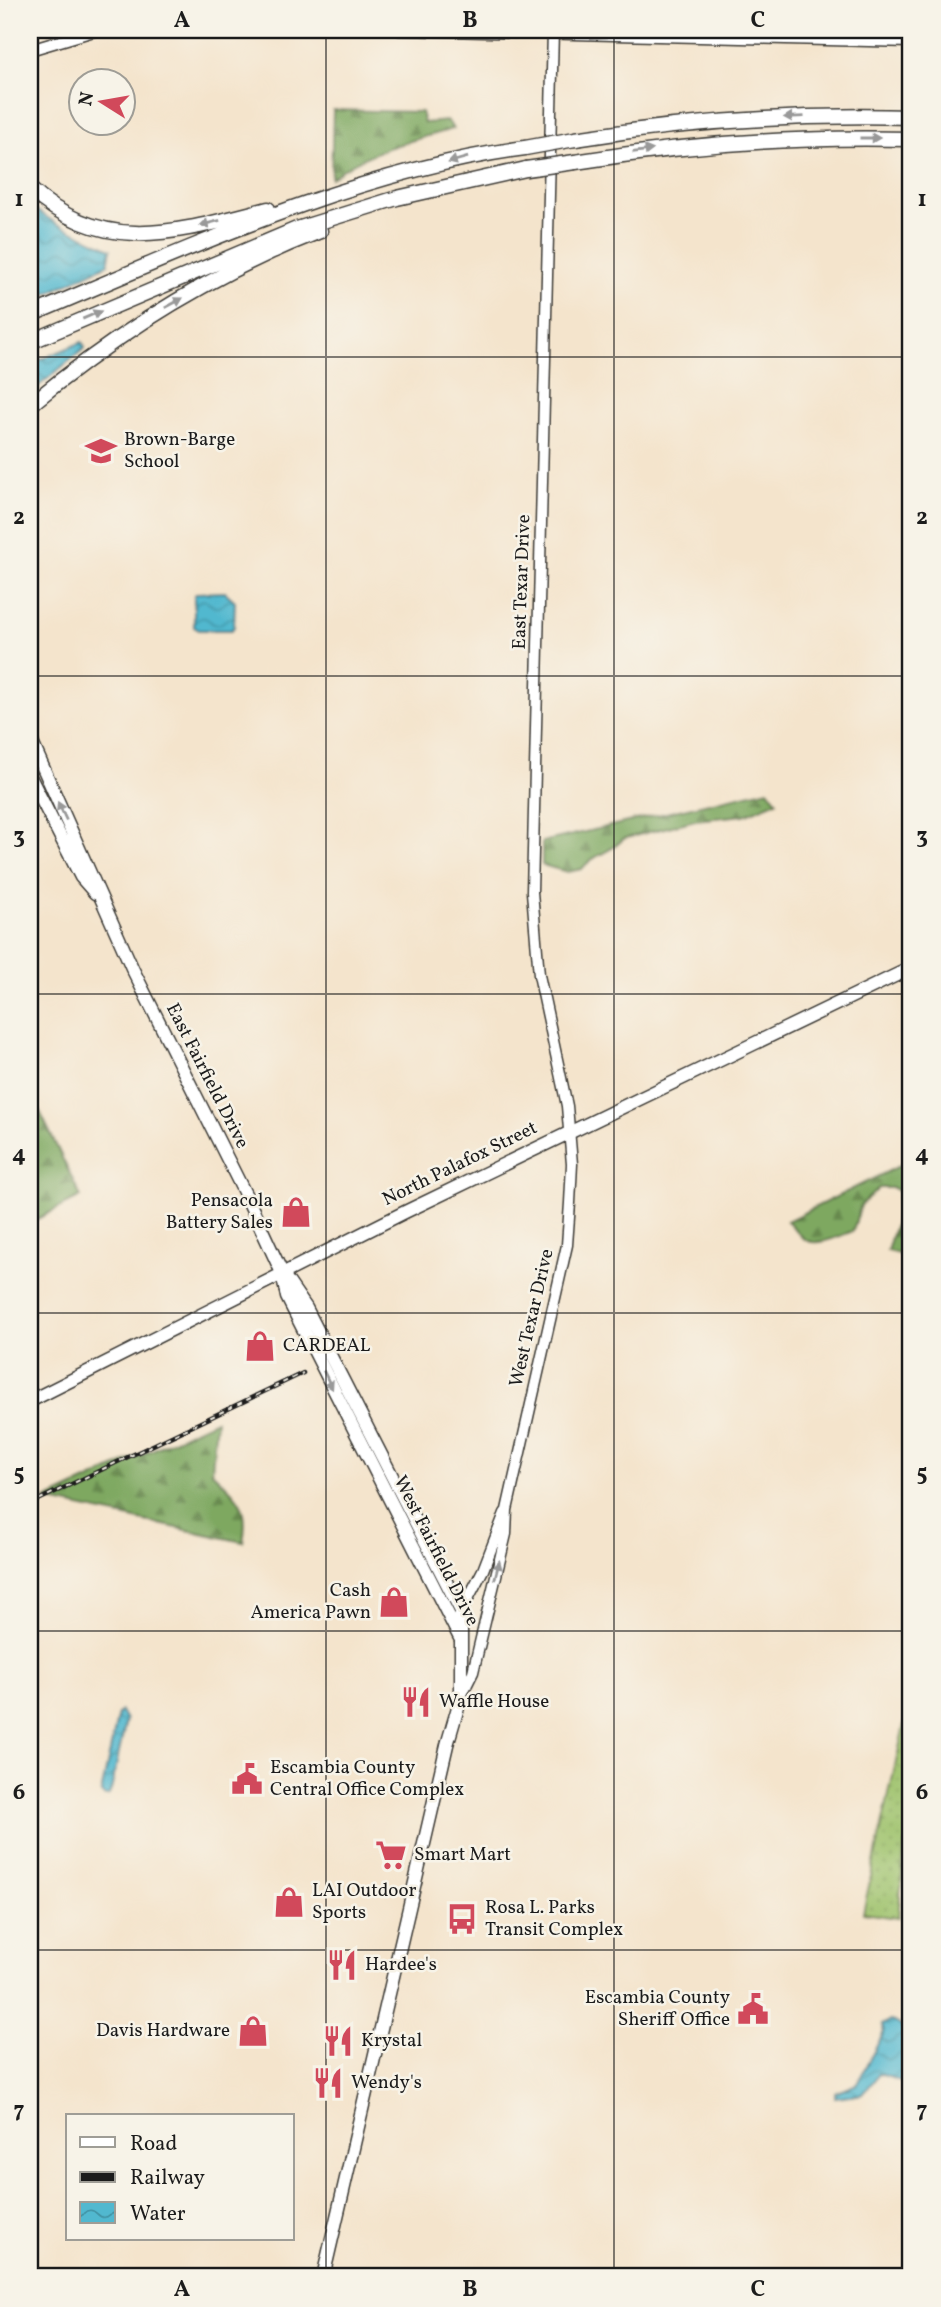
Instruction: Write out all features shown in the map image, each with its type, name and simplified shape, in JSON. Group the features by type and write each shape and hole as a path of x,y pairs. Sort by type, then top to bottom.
{"highway":[{"path":"30,315 228,232 300,206 461,158 635,129 750,119 911,117"},
{"path":"30,342 273,239 397,198 526,170 641,151 770,140 911,139"},
{"path":"30,405 132,329 244,265 322,230 450,186"},
{"path":"30,189 68,218 102,230 132,235 177,232 276,206 300,206"}],"main road":[{"path":"30,50 97,30"},
{"path":"399,30 911,42"},
{"name":"East Texar Drive","path":"553,32 532,892 539,975 562,1080 569,1132"},
{"name":"East Fairfield Drive","path":"30,738 132,970 282,1273"},
{"name":"East Fairfield Drive","path":"30,777 80,877 98,896"},
{"name":"North Palafox Street","path":"30,1401 282,1273 911,968"},
{"name":"West Texar Drive","path":"455,1626 480,1578 507,1510 567,1245 572,1164 569,1132"},
{"name":"West Fairfield Drive","path":"282,1273 306,1308 461,1611"},
{"name":"West Fairfield Drive","path":"282,1273 292,1308 463,1645 461,1696 389,1987 323,2277"},
{"name":"West Texar Drive","path":"461,1696 473,1672 506,1534 507,1510"},
{"path":"461,1611 463,1645"}],"green space":[{"path":"333,110 421,112 424,123 448,121 453,129 374,153 331,178"},
{"path":"768,789 777,801 744,815 695,820 623,839 582,869 567,872 542,865 542,842"},
{"path":"30,1091 81,1197 31,1222 30,1219"},
{"path":"911,1160 911,1257 887,1251 896,1220 899,1192 893,1188 879,1188 861,1205 853,1231 827,1240 808,1241 787,1221"},
{"path":"216,1420 212,1472 240,1502 245,1519 243,1542 46,1500"},
{"path":"911,1693 911,1842 905,1842 898,1918 863,1913"}],"water":[{"path":"30,206 57,224 111,249 108,264 30,302"},
{"path":"82,342 85,348 30,393 30,364"},
{"path":"225,592 235,601 234,627 231,630 199,630 194,627 194,596 197,593"},
{"path":"121,1711 126,1720 112,1786 109,1795 105,1796 101,1793 118,1714"},
{"path":"890,2021 904,2029 908,2037 911,2081 904,2082 879,2074 863,2094 835,2098 835,2093 857,2084 884,2032 882,2025"}],"railway":[{"path":"30,1504 303,1373"}],"place":[{"name":"Brown-Barge School","path":"101,451"},
{"name":"Pensacola Battery Sales","path":"296,1212"},
{"name":"CARDEAL","path":"260,1346"},
{"name":"Cash America Pawn","path":"394,1602"},
{"name":"Waffle House","path":"416,1702"},
{"name":"Escambia County Central Office Complex","path":"247,1779"},
{"name":"Smart Mart","path":"391,1855"},
{"name":"LAI Outdoor Sports","path":"289,1902"},
{"name":"Rosa L. Parks Transit Complex","path":"462,1919"},
{"name":"Hardee's","path":"342,1965"},
{"name":"Escambia County Sheriff Office","path":"753,2009"},
{"name":"Davis Hardware","path":"253,2031"},
{"name":"Krystal","path":"338,2041"},
{"name":"Wendy's","path":"328,2083"}]}
